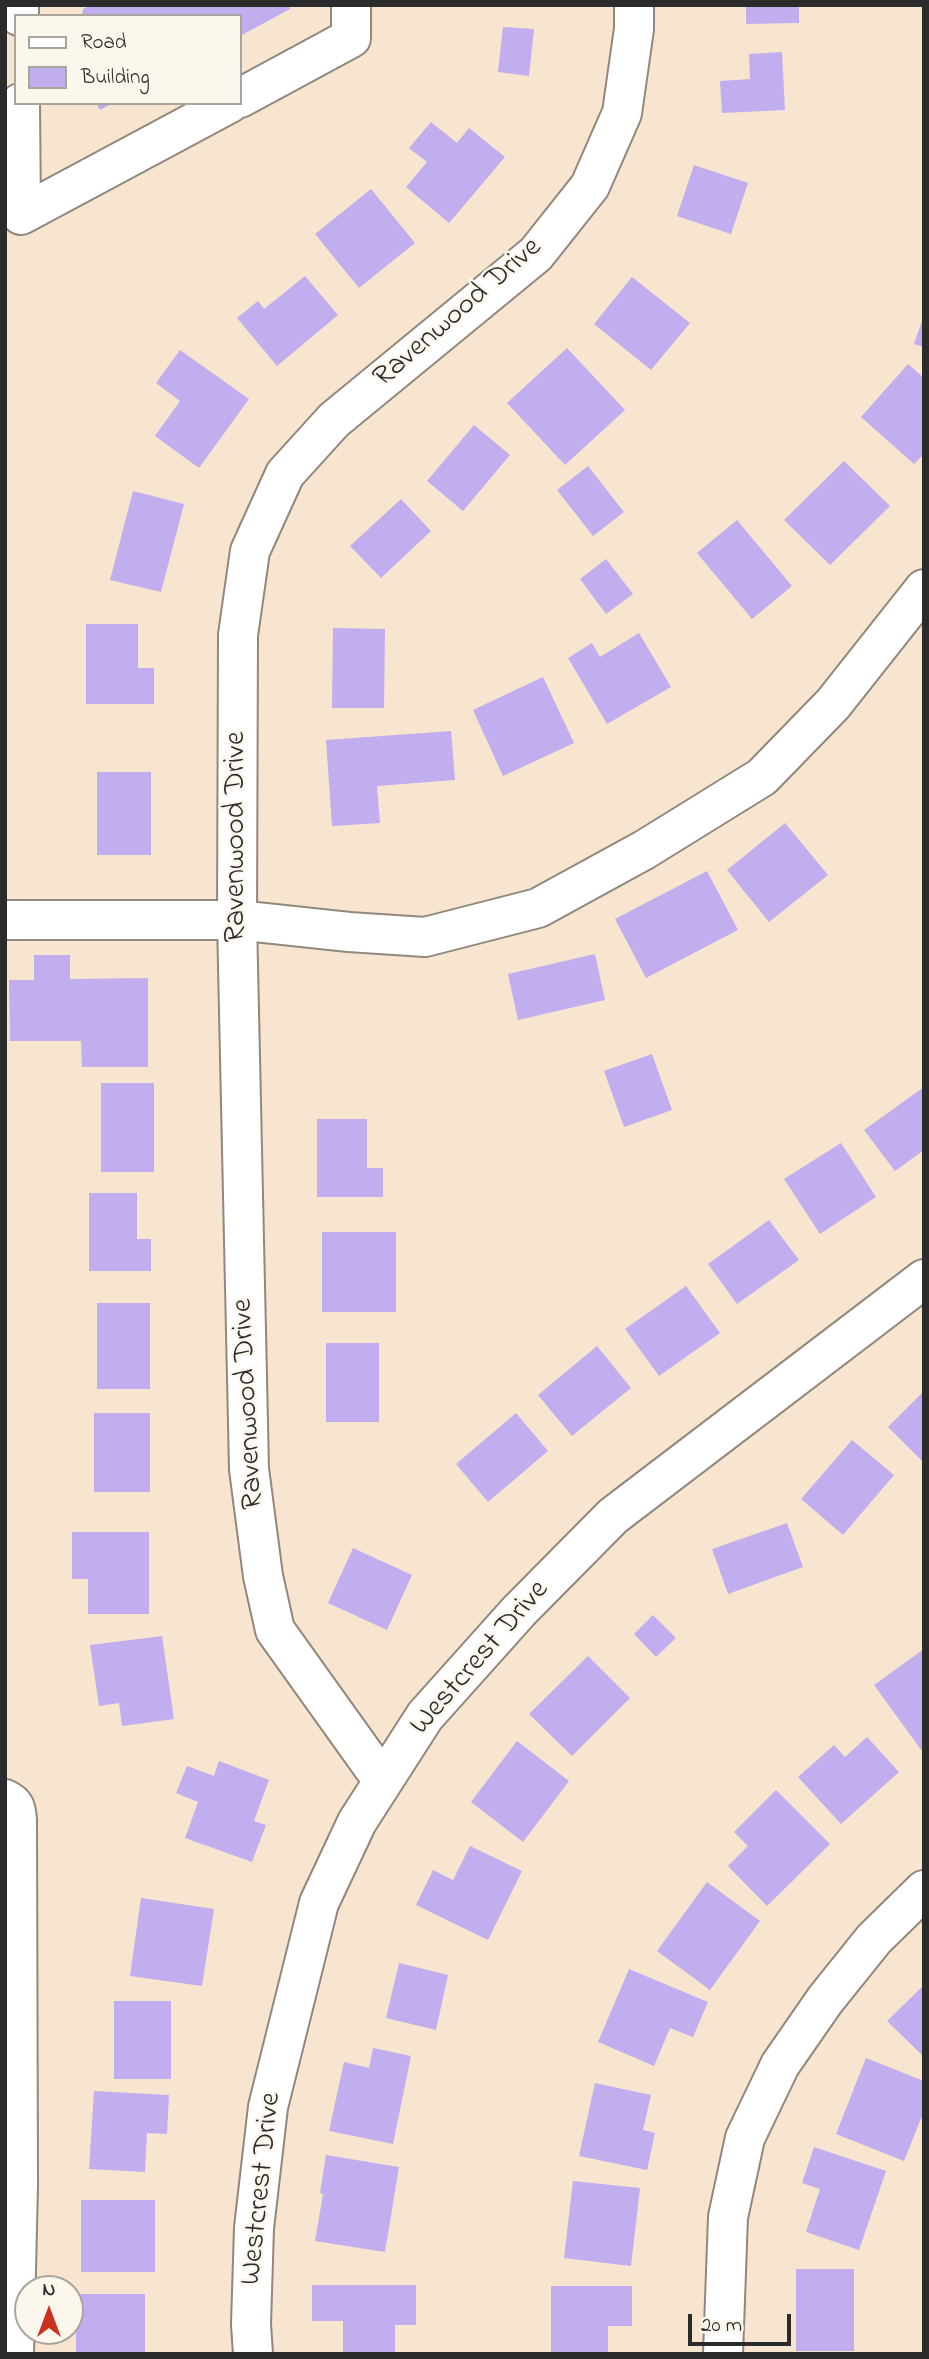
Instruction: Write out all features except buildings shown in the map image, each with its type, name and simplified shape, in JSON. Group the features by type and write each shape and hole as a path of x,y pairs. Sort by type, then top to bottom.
{"street":[{"path":"242,97 351,38 351,5"},
{"name":"Ravenwood Drive","path":"383,1781 275,1630 262,1576 249,1469 237,920 238,635 250,551 285,474 334,420 536,254 590,186 622,113 634,29 634,5"},
{"path":"13,215 20,105"},
{"path":"13,215 226,105"},
{"path":"5,920 237,920 425,937 538,908 644,850 762,776 834,704 924,589"},
{"name":"Westcrest Drive","path":"253,2354 251,2323 254,2228 268,2107 319,1903 357,1822 425,1716 519,1611 613,1516 924,1279"},
{"path":"5,1799 12,1802 16,1808 17,1820 18,2185 15,2354"},
{"path":"723,2354 728,2217 745,2138 780,2065 825,2000 874,1939 924,1890"}]}
